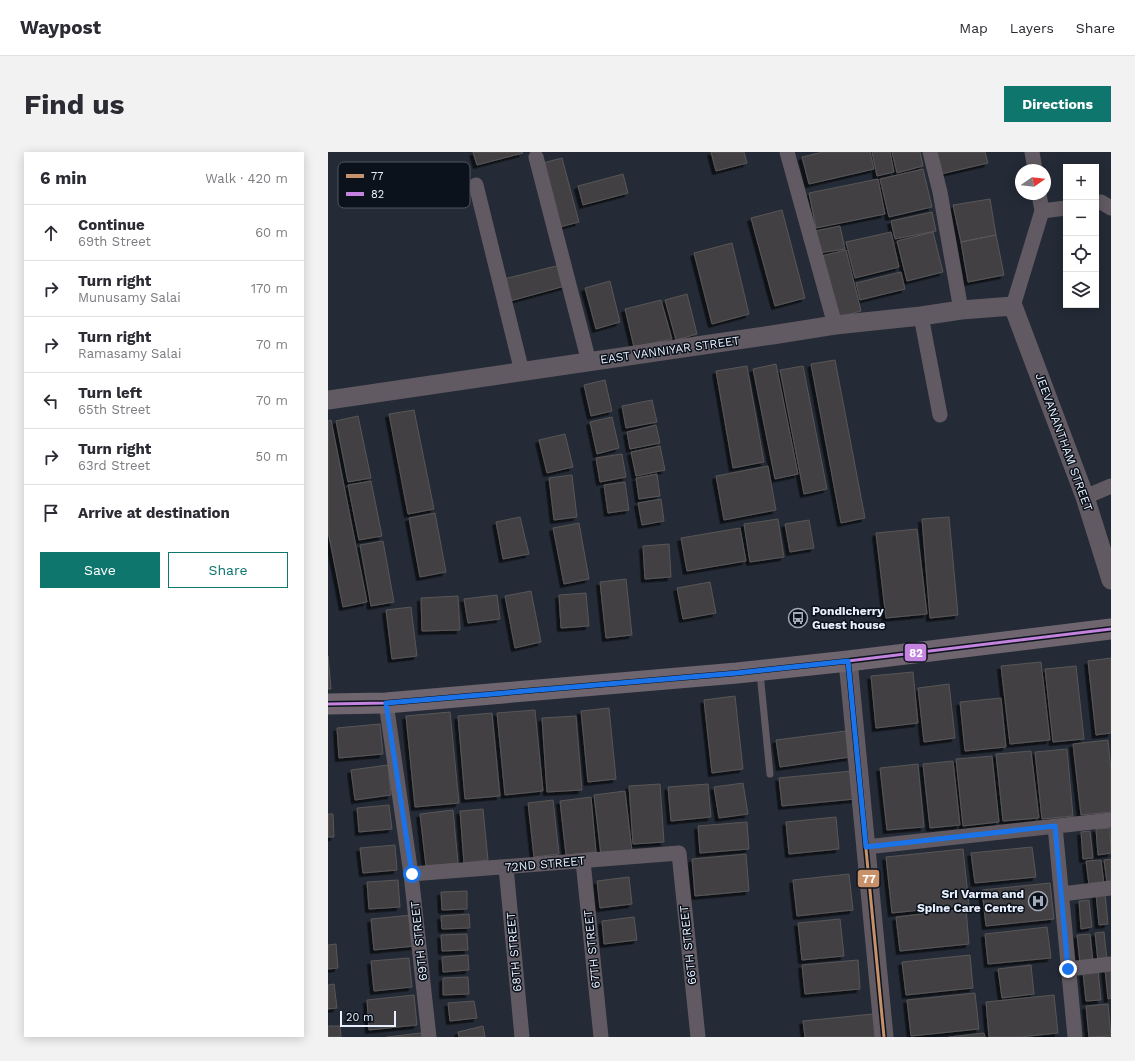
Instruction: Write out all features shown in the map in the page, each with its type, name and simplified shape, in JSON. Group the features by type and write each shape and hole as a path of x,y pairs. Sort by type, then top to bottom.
{"main road":[{"path":"328,704 386,703 759,670 848,661 1111,629"}],"street":[{"path":"787,152 835,324"},
{"path":"930,152 940,192 961,310"},
{"path":"1032,152 1034,164"},
{"path":"536,157 589,362"},
{"path":"476,185 522,372"},
{"path":"1013,306 1042,211 1040,200"},
{"path":"1099,202 1101,202 1111,208"},
{"path":"1042,211 1063,208"},
{"name":"EAST VANNIYAR STREET","path":"328,400 772,335 835,324 921,316 961,310 1013,306"},
{"name":"JEEVANANTHAM STREET","path":"1013,306 1085,497 1111,580"},
{"path":"921,316 940,415"},
{"path":"1085,497 1111,486"},
{"path":"848,661 884,1037"},
{"name":"69TH STREET","path":"386,703 412,874 429,1037"},
{"path":"866,847 1111,820"},
{"path":"1055,826 1075,1037"},
{"name":"72ND STREET","path":"412,874 679,853"},
{"name":"66TH STREET","path":"679,853 698,1037"},
{"name":"67TH STREET","path":"583,861 601,1037"},
{"name":"68TH STREET","path":"506,867 522,1037"},
{"path":"1062,894 1111,888"},
{"path":"1068,969 1111,964"}],"lane":[{"path":"759,670 770,774"}],"building":[{"path":"473,152 522,152 523,153 477,165"},
{"path":"711,152 744,152 747,163 716,171"},
{"path":"823,152 870,152 874,169 809,184 802,157"},
{"path":"872,152 890,152 894,172 877,176"},
{"path":"892,152 920,152 923,166 897,173"},
{"path":"936,152 985,152 988,163 941,174"},
{"path":"562,158 579,222 560,227 543,163"},
{"path":"923,169 932,207 889,217 880,179"},
{"path":"623,174 628,193 583,205 578,186"},
{"path":"878,179 885,214 816,228 809,193"},
{"path":"990,199 996,235 961,242 953,205"},
{"path":"782,210 805,298 775,306 751,218"},
{"path":"932,212 936,231 895,239 891,221"},
{"path":"840,226 845,249 819,253 815,231"},
{"path":"891,232 899,267 855,278 846,242"},
{"path":"933,232 943,272 907,281 897,241"},
{"path":"996,235 1004,275 968,282 961,242"},
{"path":"732,243 749,314 712,324 694,253"},
{"path":"846,250 861,311 836,318 821,256"},
{"path":"560,265 565,286 510,301 504,279"},
{"path":"901,272 905,289 860,300 856,283"},
{"path":"610,281 620,322 596,329 585,288"},
{"path":"687,294 697,334 676,340 665,300"},
{"path":"661,300 672,339 634,347 625,309"},
{"path":"835,360 865,518 841,523 811,364"},
{"path":"776,364 798,474 775,479 753,369"},
{"path":"747,366 764,462 733,468 716,371"},
{"path":"803,366 827,489 804,494 780,370"},
{"path":"605,380 612,411 591,416 584,385"},
{"path":"652,400 657,422 626,428 622,406"},
{"path":"414,410 434,509 408,514 389,414"},
{"path":"358,416 371,478 348,482 336,421"},
{"path":"612,417 619,448 597,454 590,422"},
{"path":"331,420 367,602 343,607 328,531 328,421"},
{"path":"656,425 660,443 630,449 627,432"},
{"path":"565,434 573,467 547,473 539,440"},
{"path":"660,446 665,470 636,476 631,452"},
{"path":"622,454 626,477 600,482 596,458"},
{"path":"768,466 776,510 724,520 716,476"},
{"path":"657,474 660,496 639,499 636,478"},
{"path":"572,475 577,517 554,520 549,478"},
{"path":"371,481 382,536 359,540 348,485"},
{"path":"625,482 629,510 608,513 604,485"},
{"path":"661,499 664,521 642,525 638,503"},
{"path":"435,513 446,572 420,577 409,518"},
{"path":"520,517 529,554 503,559 496,522"},
{"path":"949,517 958,615 930,618 922,519"},
{"path":"778,519 784,557 750,562 744,524"},
{"path":"809,520 814,548 790,552 785,524"},
{"path":"579,523 589,579 564,584 553,528"},
{"path":"740,528 746,561 687,571 681,538"},
{"path":"917,529 927,614 886,618 876,533"},
{"path":"383,541 394,602 371,606 360,545"},
{"path":"669,544 671,577 645,579 643,546"},
{"path":"626,579 632,635 606,638 600,582"},
{"path":"710,582 716,613 683,619 677,588"},
{"path":"531,591 541,642 515,648 505,596"},
{"path":"586,593 589,626 561,628 559,595"},
{"path":"497,595 500,619 468,623 464,599"},
{"path":"458,596 460,630 422,631 421,598"},
{"path":"411,607 417,656 392,659 386,610"},
{"path":"328,656 331,689 328,689"},
{"path":"1111,658 1111,733 1096,735 1088,661"},
{"path":"1041,662 1050,740 1010,744 1001,666"},
{"path":"1076,666 1084,739 1053,742 1045,669"},
{"path":"913,672 918,723 876,728 871,676"},
{"path":"949,684 955,738 924,742 918,688"},
{"path":"735,696 743,769 712,773 704,700"},
{"path":"1001,698 1006,747 965,751 960,702"},
{"path":"609,708 616,779 588,782 581,711"},
{"path":"535,710 543,791 505,795 497,713"},
{"path":"450,712 459,803 415,807 406,716"},
{"path":"492,713 500,796 465,799 458,716"},
{"path":"576,716 582,790 547,792 542,718"},
{"path":"380,724 383,754 339,758 337,728"},
{"path":"846,731 850,757 780,767 776,740"},
{"path":"1108,740 1111,770 1111,812 1081,815 1073,744"},
{"path":"1067,749 1073,816 1042,819 1035,752"},
{"path":"1031,751 1039,818 1003,821 996,754"},
{"path":"992,756 999,822 963,826 956,759"},
{"path":"953,761 960,825 930,828 923,764"},
{"path":"918,764 924,827 887,830 880,768"},
{"path":"388,765 391,795 355,800 351,770"},
{"path":"852,771 855,799 782,806 779,778"},
{"path":"743,783 748,814 719,818 714,787"},
{"path":"660,784 664,842 633,844 629,786"},
{"path":"708,784 711,817 671,821 668,787"},
{"path":"625,791 632,851 601,855 594,795"},
{"path":"591,797 596,852 566,855 560,801"},
{"path":"553,800 559,854 534,857 528,803"},
{"path":"389,805 392,829 359,832 357,808"},
{"path":"483,809 488,860 464,863 460,811"},
{"path":"453,810 458,863 426,866 420,814"},
{"path":"328,814 333,814 334,837 328,837"},
{"path":"836,817 839,849 789,854 786,822"},
{"path":"747,822 749,849 700,853 698,826"},
{"path":"1110,828 1111,853 1098,855 1096,829"},
{"path":"1090,831 1093,858 1083,859 1081,832"},
{"path":"395,845 397,870 363,873 360,848"},
{"path":"1032,847 1036,877 975,883 971,853"},
{"path":"963,849 969,905 892,913 886,857"},
{"path":"746,854 749,891 695,896 692,859"},
{"path":"1111,859 1111,883 1107,883 1104,860"},
{"path":"1101,860 1104,884 1089,885 1086,861"},
{"path":"849,874 853,910 797,916 793,880"},
{"path":"629,877 632,904 600,908 597,881"},
{"path":"398,880 400,907 369,909 367,882"},
{"path":"1050,883 1054,919 986,926 982,890"},
{"path":"467,891 467,909 442,910 441,892"},
{"path":"1105,893 1108,924 1099,925 1096,894"},
{"path":"1089,900 1092,927 1081,929 1079,901"},
{"path":"966,909 969,944 900,951 896,917"},
{"path":"469,914 470,928 442,929 441,916"},
{"path":"412,915 415,946 374,950 371,919"},
{"path":"634,917 637,940 604,944 602,921"},
{"path":"840,919 844,956 802,960 798,923"},
{"path":"1047,927 1051,958 988,964 985,934"},
{"path":"1104,932 1107,960 1098,961 1095,933"},
{"path":"467,934 468,950 442,951 441,935"},
{"path":"1090,934 1093,962 1080,963 1077,935"},
{"path":"336,944 338,968 328,969 328,945"},
{"path":"468,955 469,970 443,972 442,957"},
{"path":"970,955 973,988 906,995 902,962"},
{"path":"409,958 412,987 374,991 371,961"},
{"path":"858,960 860,989 805,994 802,965"},
{"path":"1031,965 1034,994 1002,998 998,969"},
{"path":"1105,969 1111,969 1111,998 1108,999"},
{"path":"1098,971 1101,1000 1086,1001 1083,973"},
{"path":"468,977 469,994 443,995 443,978"},
{"path":"334,984 337,1008 328,1009 328,985"},
{"path":"975,993 979,1029 911,1036 907,1000"},
{"path":"414,995 417,1025 369,1030 367,1000"},
{"path":"1054,995 1058,1033 1020,1037 989,1037 986,1002"},
{"path":"474,1001 477,1018 450,1021 448,1003"},
{"path":"1108,1004 1111,1036 1089,1037 1086,1006"},
{"path":"873,1014 876,1037 805,1037 803,1021"},
{"path":"328,1026 340,1026 341,1037 328,1037"},
{"path":"483,1026 485,1037 459,1037 458,1032"},
{"path":"421,1033 422,1037 387,1037"},
{"path":"984,1033 985,1037 949,1037"}],"transit line":[{"name":"82","path":"328,704 386,703 737,673 1111,629"},
{"name":"77","path":"848,661 884,1037"}],"place":[{"name":"Pondicherry Guest house","path":"798,618"},
{"name":"Sri Varma and Spine Care Centre","path":"1038,901"}],"route":[{"path":"412,874 386,703 737,673 848,661 866,847 1055,826 1068,969"}]}
